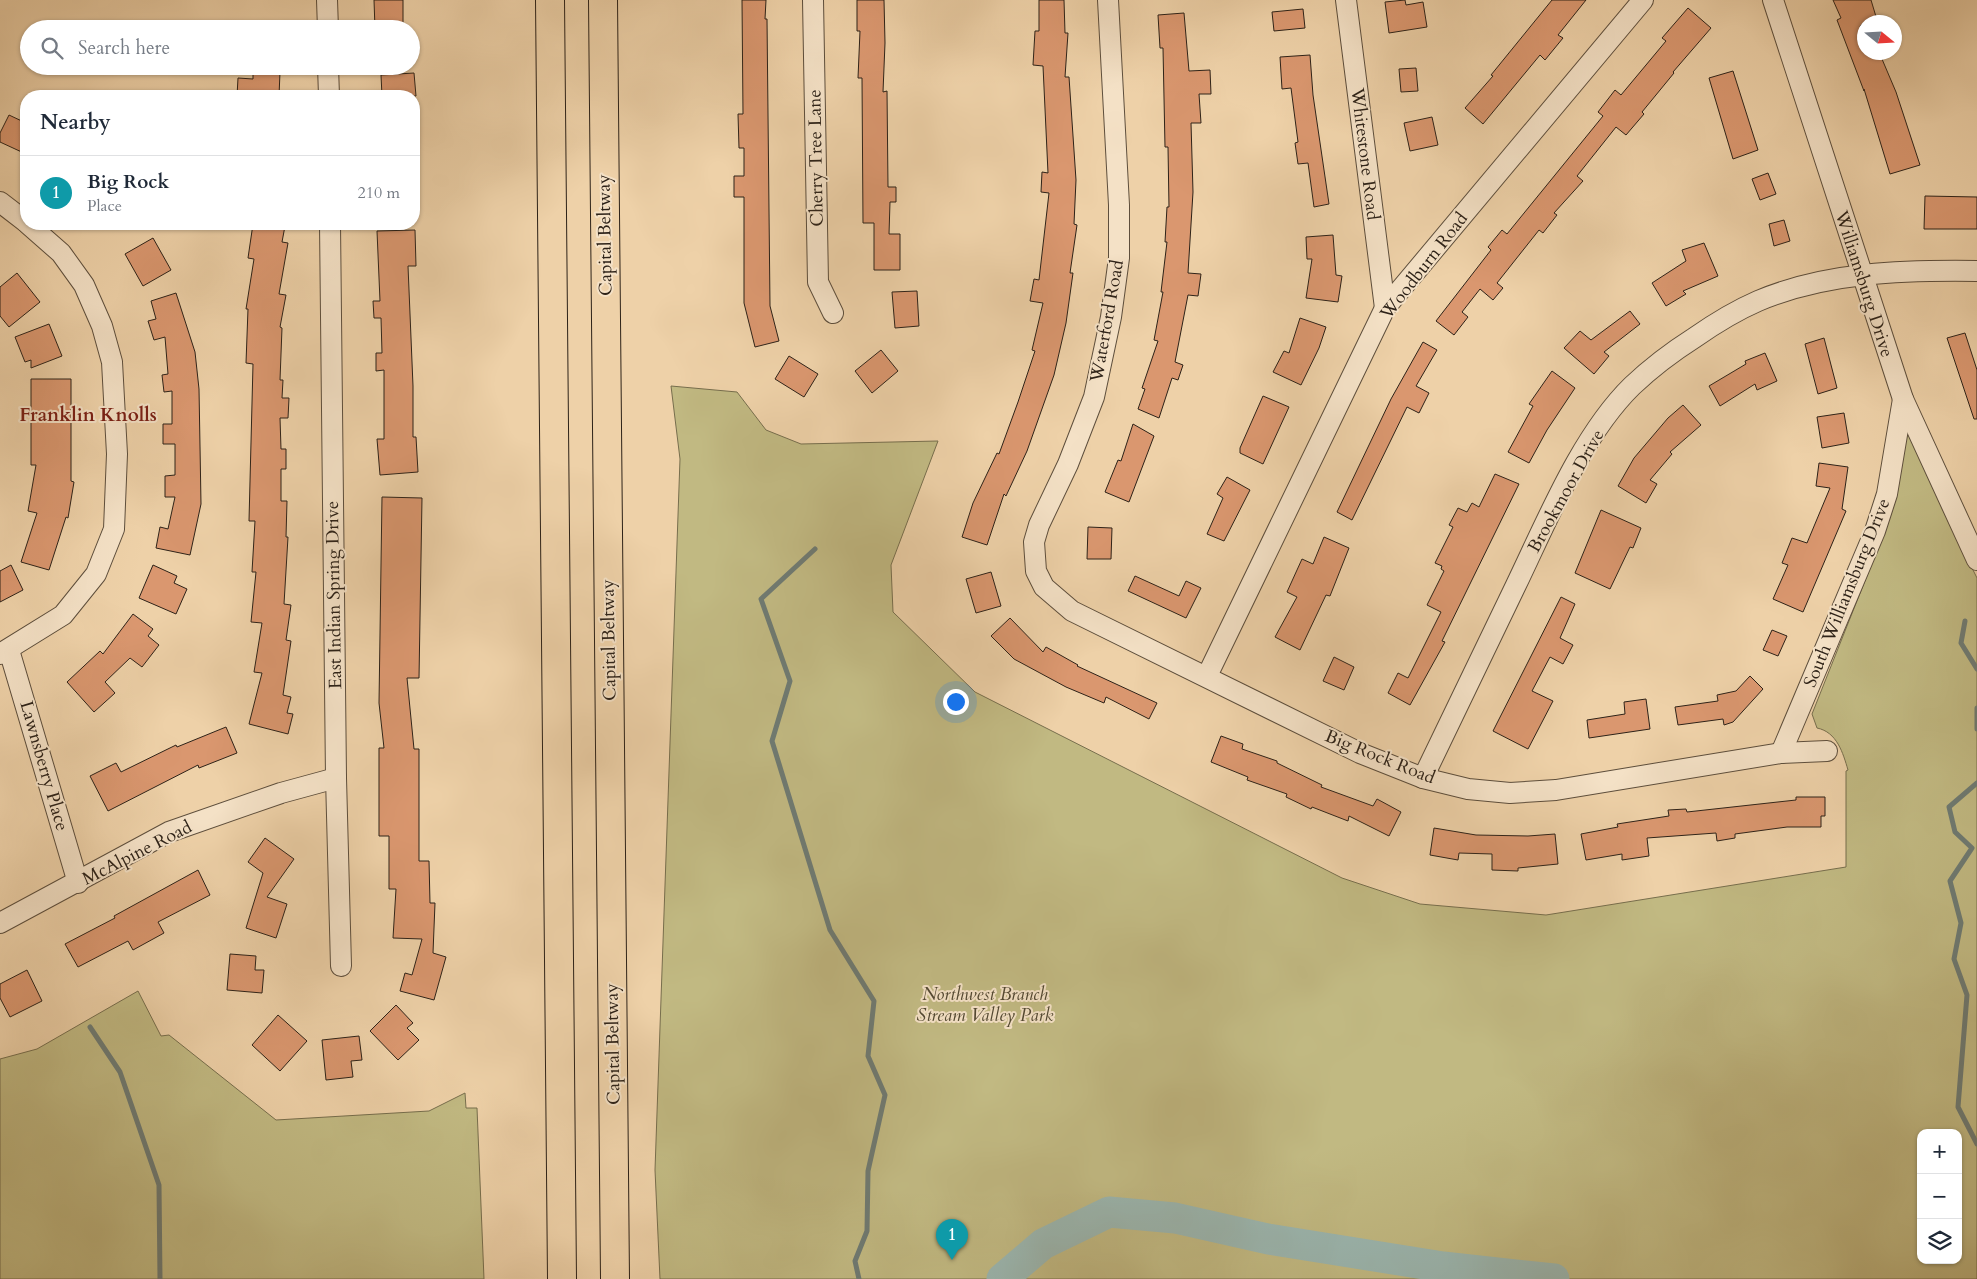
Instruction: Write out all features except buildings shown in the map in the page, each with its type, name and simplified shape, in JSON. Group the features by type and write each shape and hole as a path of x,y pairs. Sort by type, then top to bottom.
{"highway":[{"path":"550,0 562,1279"},
{"name":"Capital Beltway","path":"603,0 615,1279"}],"street":[{"path":"327,0 328,20"},
{"name":"Cherry Tree Lane","path":"813,0 818,282 834,313"},
{"name":"Waterford Road","path":"1036,571 1034,542 1039,525 1068,464 1094,397 1111,317 1118,268 1120,205 1108,0"},
{"name":"Whitestone Road","path":"1346,0 1385,308"},
{"name":"Woodburn Road","path":"1206,676 1385,308 1643,0"},
{"name":"Williamsburg Drive","path":"1772,0 1903,399 1977,560"},
{"path":"328,75 329,90"},
{"path":"0,202 20,218"},
{"path":"5,652 63,615 96,574 114,530 117,454 112,362 102,326 84,285 61,253 35,230"},
{"name":"East Indian Spring Drive","path":"330,230 336,778 341,966"},
{"name":"Brookmoor Drive","path":"1423,778 1556,502 1583,453 1609,414 1631,387 1669,354 1727,316 1759,300 1829,280 1862,275 1977,271"},
{"name":"South Williamsburg Drive","path":"1781,753 1875,531 1887,494 1903,399"},
{"name":"Big Rock Road","path":"1036,571 1044,587 1072,611 1360,753 1423,778 1468,789 1510,793 1556,790 1781,753 1827,751"},
{"name":"Lawnsberry Place","path":"5,652 78,883"},
{"name":"McAlpine Road","path":"0,923 78,883 169,832 281,793 336,778"}],"green space":[{"name":"Northwest Branch Stream Valley Park","path":"671,386 737,392 766,430 801,444 938,441 891,565 893,612 975,692 1342,878 1420,904 1546,915 1846,867 1846,771 1848,770 1838,744 1830,734 1817,728 1812,714 1880,543 1886,440 1916,432 1960,544 1977,578 1977,1279 660,1279 655,1170 680,459"},
{"path":"138,991 161,1036 169,1035 276,1120 429,1111 465,1093 466,1108 477,1108 484,1279 0,1279 0,1059 37,1049"}],"waterway":[{"path":"815,549 761,599 790,681 772,741 830,930 874,1001 868,1056 885,1095 868,1171 867,1231 855,1261 859,1279"},
{"path":"1965,621 1961,643 1977,669"},
{"path":"1977,708 1977,729"},
{"path":"1977,783 1949,807 1955,832 1972,848 1950,881 1961,923 1954,959 1967,995 1958,1107 1977,1144"},
{"path":"90,1027 120,1072 159,1185 160,1279"},
{"path":"1002,1279 1043,1244 1109,1212 1175,1218 1268,1239 1443,1267 1554,1279"}],"place":[{"name":"Big Rock","path":"952,1260"}],"district":[{"name":"Franklin Knolls","path":"88,415"}]}
